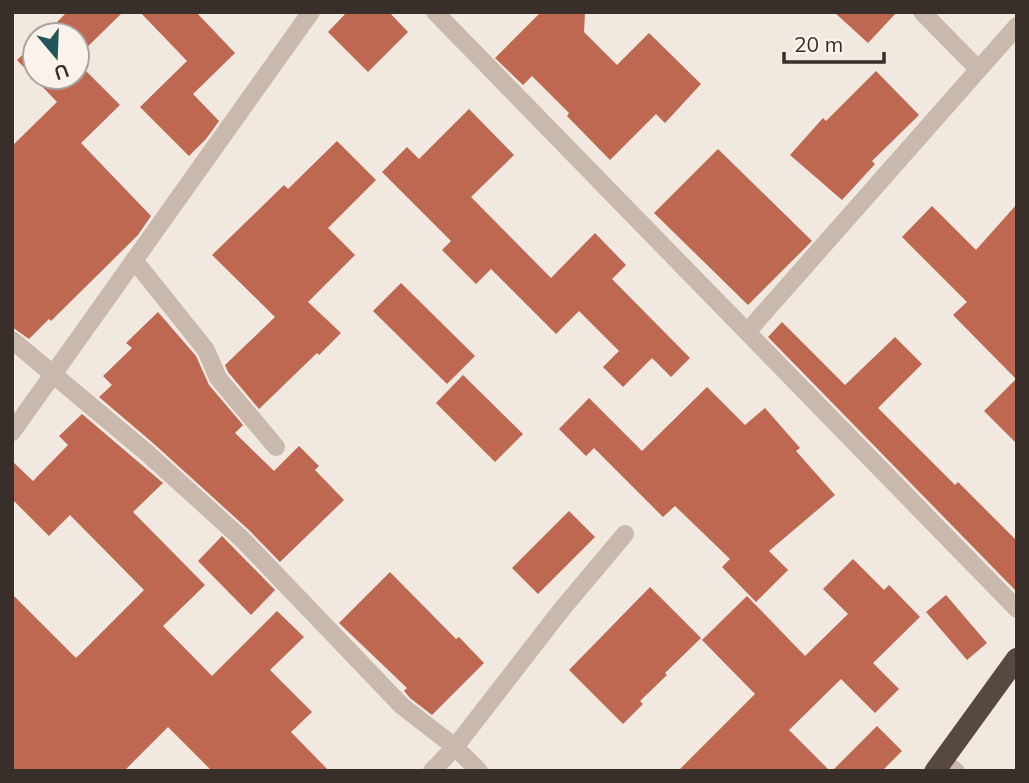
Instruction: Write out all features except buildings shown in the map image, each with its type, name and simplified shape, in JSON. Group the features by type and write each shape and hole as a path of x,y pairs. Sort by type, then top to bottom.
{"highway":[{"path":"945,767 1017,658"}],"street":[{"path":"12,432 312,12"},
{"path":"435,12 1017,609"},
{"path":"922,12 978,69"},
{"path":"747,332 1017,26"},
{"path":"134,260 206,350 218,378 276,447"},
{"path":"12,340 146,452 242,539 402,706 455,747 480,771"},
{"path":"432,771 455,747 562,609 625,534"}]}
